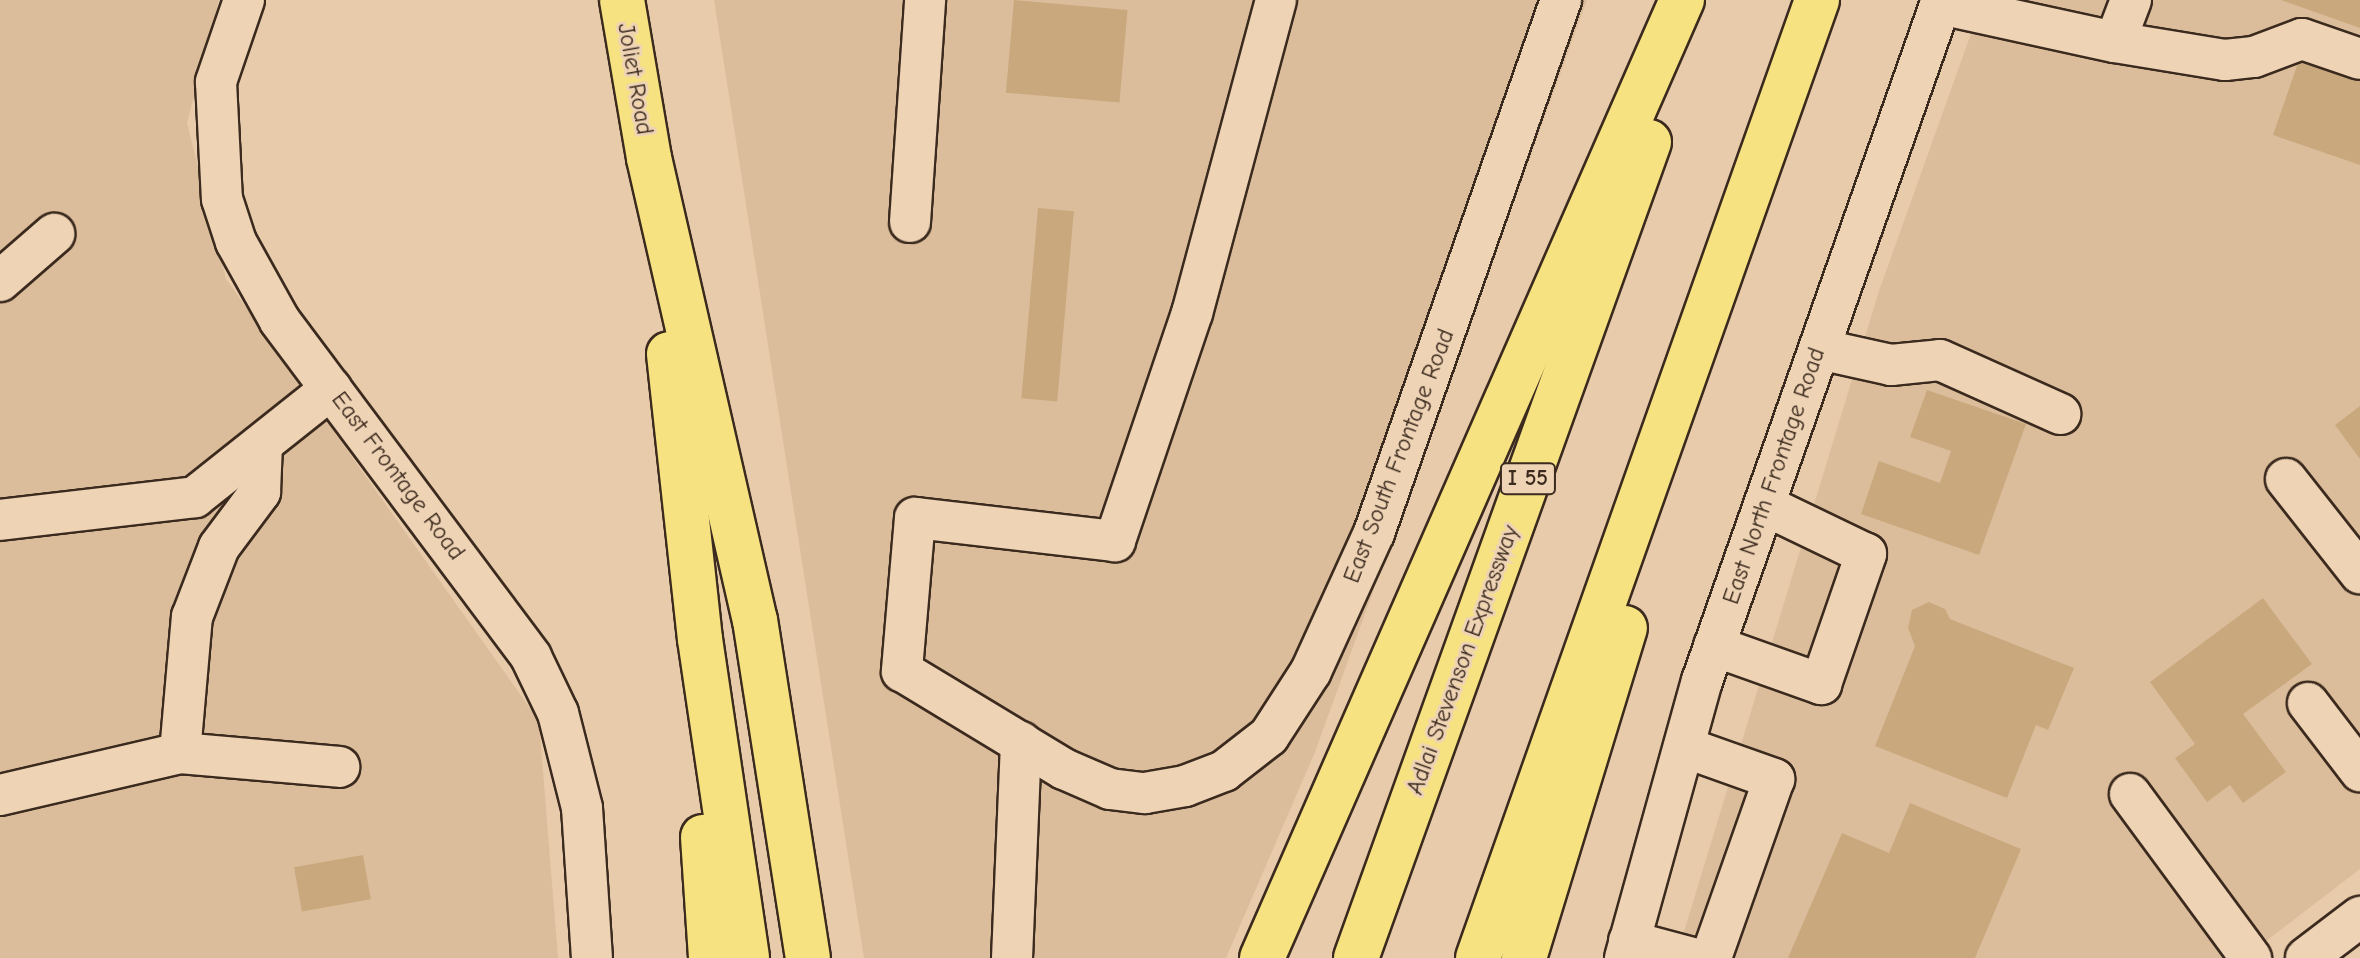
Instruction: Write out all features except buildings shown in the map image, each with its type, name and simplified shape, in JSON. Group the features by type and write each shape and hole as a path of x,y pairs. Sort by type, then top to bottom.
{"main road":[{"name":"Joliet Road","path":"622,0 649,158"},
{"path":"1262,958 1682,0"},
{"name":"Adlai Stevenson Expressway","path":"1356,958 1699,0"},
{"path":"1478,958 1818,0"},
{"path":"1524,958 1818,0"},
{"path":"649,158 700,639 747,958"},
{"path":"649,158 755,620 808,958"},
{"path":"668,344 711,958"}],"street":[{"name":"East Frontage Road","path":"244,0 216,82 222,199 256,285 514,632 558,713 582,808 592,958"},
{"path":"910,222 925,0"},
{"name":"East South Frontage Road","path":"1276,0 1192,313 1115,541 915,518 902,671 1021,742 1110,789 1145,793 1185,786 1224,771 1269,736 1311,671 1374,533 1561,0"},
{"path":"2115,42 2131,0"},
{"path":"1941,2 2115,42 2225,60 2254,57 2302,39 2360,59"},
{"name":"East North Frontage Road","path":"1627,950 1714,646 1941,2"},
{"path":"0,281 54,234"},
{"path":"1819,349 1891,365 1940,360 2060,414"},
{"path":"0,520 195,497 331,389"},
{"path":"180,753 192,617 219,547 260,492 262,445"},
{"path":"2286,479 2360,573"},
{"path":"1714,646 1821,684 1866,554 1764,505"},
{"path":"2308,703 2360,771"},
{"path":"1012,958 1021,742"},
{"path":"1684,747 1774,779 1711,958"},
{"path":"0,795 180,753 339,767"},
{"path":"2130,794 2251,958"},
{"path":"2306,958 2360,917"},
{"path":"1627,950 1693,958"}],"shaded area":[{"path":"0,0 219,0 187,123 226,279 539,721 558,958 0,958"},
{"path":"714,0 1587,0 1315,752 1226,958 864,958"},
{"path":"1983,0 2360,0 2360,869 2244,958 1676,958 1879,291"}]}
